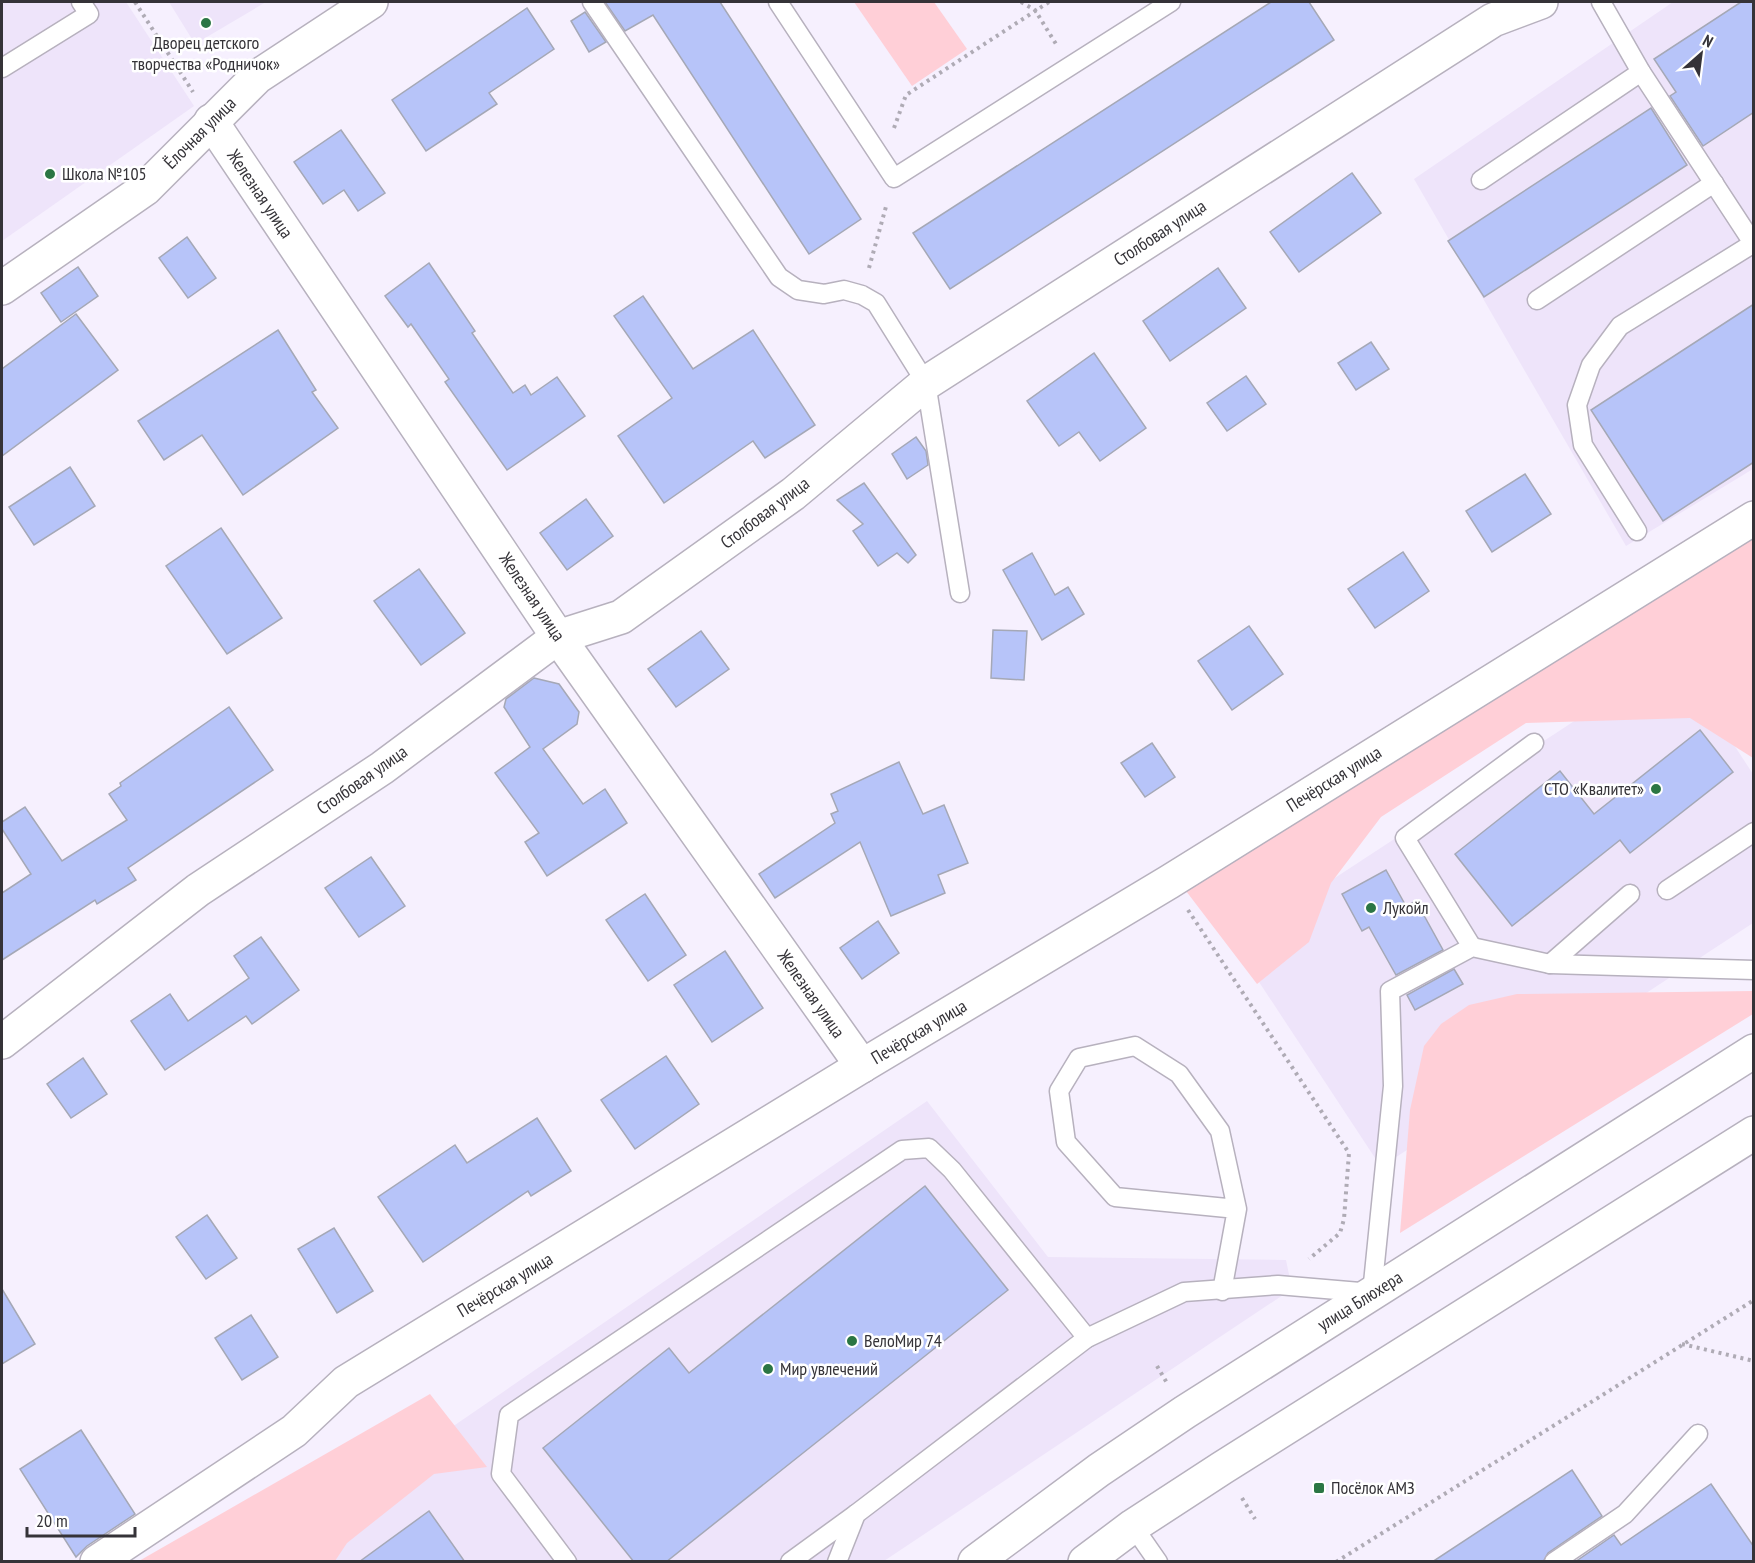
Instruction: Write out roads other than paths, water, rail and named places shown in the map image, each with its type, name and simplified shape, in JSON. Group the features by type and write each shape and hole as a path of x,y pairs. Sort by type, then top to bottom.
{"street":[{"name":"Ёлочная улица","path":"2,288 145,189 257,77 370,2"},
{"name":"Столбовая улица","path":"2,1042 198,891 382,768 558,636 621,617 793,494 926,382 1494,20 1540,2"},
{"name":"Железная улица","path":"211,121 558,636 862,1066"},
{"name":"Печёрская улица","path":"96,1562 294,1431 346,1382 862,1066 1169,882 1754,518"},
{"name":"улица Блюхера","path":"975,1562 1099,1470 1372,1293 1754,1051"},
{"path":"1085,1562 1133,1526 1754,1133"}],"lane":[{"path":"2,68 88,14 81,2"},
{"path":"592,2 779,277 798,290 824,294 844,290 862,295 876,303 926,382 960,593"},
{"path":"778,2 894,178 1171,2"},
{"path":"1601,2 1641,72 1753,243 1620,326 1591,365 1577,405 1583,445 1637,531"},
{"path":"1481,180 1641,72"},
{"path":"1537,300 1714,183"},
{"path":"1472,947 1405,838 1534,743"},
{"path":"1667,890 1754,832"},
{"path":"1550,964 1630,894"},
{"path":"790,1562 1087,1338 1184,1292 1222,1291 1278,1285 1372,1293 1393,1086 1390,991 1472,947 1550,964 1754,970"},
{"path":"1222,1291 1237,1209 1220,1131 1179,1074 1136,1046 1079,1058 1059,1091 1066,1142 1115,1197 1237,1209"},
{"path":"567,1562 501,1474 509,1415 902,1150 929,1148 952,1170 1087,1338"},
{"path":"1554,1562 1625,1514 1698,1434"},
{"path":"837,1562 856,1514"},
{"path":"1133,1526 1158,1562"}],"place":[{"name":"Дворец детского творчества «Родничок»","path":"206,23"},
{"name":"Школа №105","path":"50,174"},
{"name":"СТО «Квалитет»","path":"1656,789"},
{"name":"Лукойл","path":"1371,908"},
{"name":"ВелоМир 74","path":"852,1341"},
{"name":"Мир увлечений","path":"768,1369"},
{"name":"Посёлок АМЗ","path":"1319,1488"}]}
